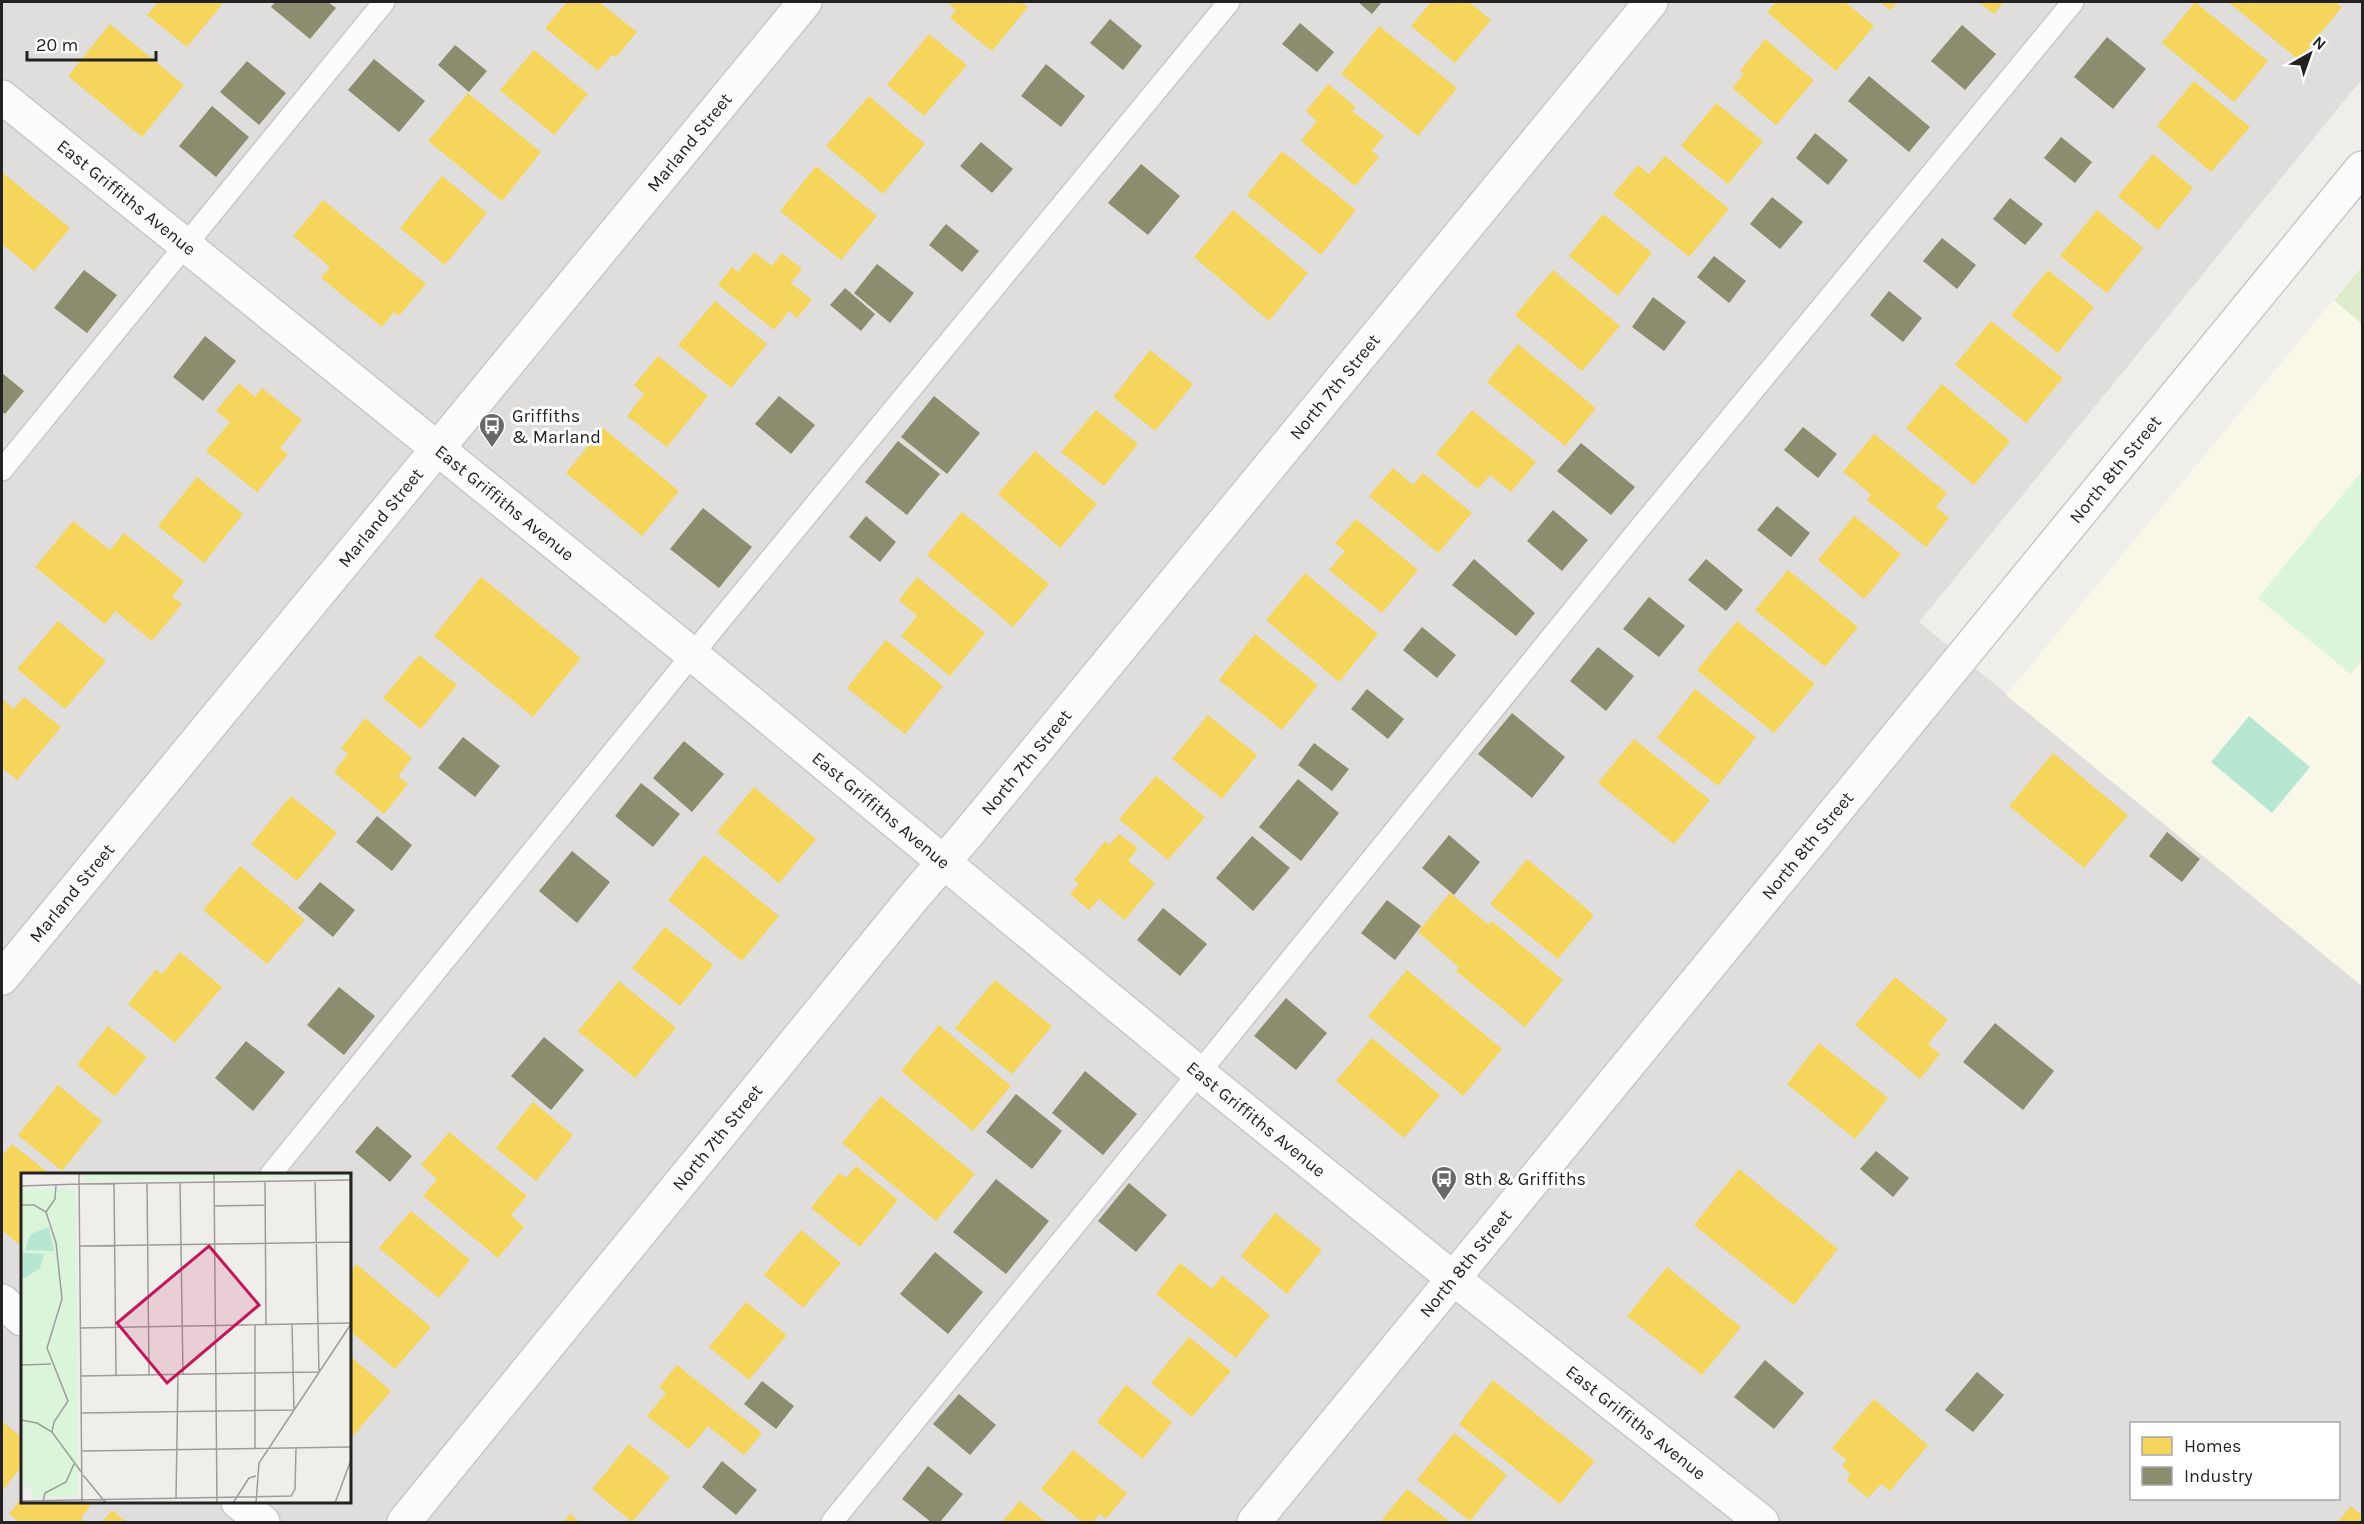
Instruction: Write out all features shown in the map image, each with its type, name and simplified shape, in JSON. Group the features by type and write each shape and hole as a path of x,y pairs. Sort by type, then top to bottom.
{"street":[{"name":"Marland Street","path":"2,978 805,2"},
{"name":"North 7th Street","path":"404,1522 1651,2"},
{"name":"East Griffiths Avenue","path":"2,97 693,655 1199,1073 1750,1519"},
{"name":"North 8th Street","path":"1254,1522 2362,168"},
{"path":"2,1302 21,1318"},
{"path":"239,1503 263,1522"}],"lane":[{"path":"2,470 184,244 384,2"},
{"path":"272,1173 1229,2"},
{"path":"832,1522 1630,540 2073,2"}],"shaded area":[{"path":"2,2 2362,2 2362,79 1919,622 2362,986 2362,1522 2,1522"},
{"path":"2362,265 2362,986 2006,695"}],"green space":[{"path":"2362,266 2362,324 2334,300"},
{"path":"2362,471 2362,660 2351,674 2258,598"},
{"path":"2249,716 2310,767 2272,813 2211,762"}],"building: Homes":[{"path":"158,2 224,2 187,47 147,15"},
{"path":"567,2 599,2 637,32 616,57 612,55 598,71 545,28"},
{"path":"950,2 1021,2 1028,7 992,51 950,18 956,10 948,4"},
{"path":"1431,2 1469,2 1491,20 1455,63 1411,26"},
{"path":"1776,2 1845,2 1874,26 1836,71 1767,12"},
{"path":"1880,2 1898,2 1890,10"},
{"path":"1978,2 2004,2 1994,14"},
{"path":"2195,2 2268,61 2234,102 2162,43"},
{"path":"2228,2 2335,2 2342,7 2299,60"},
{"path":"110,24 184,85 142,137 68,76"},
{"path":"1379,26 1457,88 1418,136 1341,74"},
{"path":"929,34 967,65 924,116 887,85"},
{"path":"1765,39 1814,80 1776,125 1732,88 1744,74 1740,71"},
{"path":"534,50 588,94 554,135 500,90"},
{"path":"2194,81 2250,127 2211,172 2157,126"},
{"path":"1328,84 1356,107 1352,111 1384,136 1372,151 1379,157 1355,186 1301,141 1317,121 1306,111"},
{"path":"468,93 541,152 502,201 428,141"},
{"path":"869,96 925,144 883,194 826,146"},
{"path":"1716,103 1763,141 1728,184 1681,146"},
{"path":"1282,151 1356,210 1321,255 1247,195"},
{"path":"2153,154 2193,188 2158,230 2118,196"},
{"path":"1665,156 1729,209 1689,257 1613,194 1638,165 1649,174"},
{"path":"816,166 877,216 841,260 780,211"},
{"path":"2,172 70,228 34,271 2,244"},
{"path":"442,176 487,213 445,265 400,228"},
{"path":"323,200 426,284 399,316 394,312 382,327 321,278 330,267 293,236"},
{"path":"1233,210 1308,273 1269,321 1194,257"},
{"path":"2097,210 2143,248 2107,293 2060,256"},
{"path":"1603,214 1652,253 1618,296 1569,256"},
{"path":"754,252 772,266 782,253 802,269 791,283 812,300 797,318 789,311 774,330 718,285 732,267 738,272"},
{"path":"1553,270 1620,326 1582,371 1515,315"},
{"path":"2048,270 2094,307 2058,353 2011,315"},
{"path":"715,301 767,344 731,388 678,345"},
{"path":"1991,321 2063,378 2026,423 1955,365"},
{"path":"1518,344 1596,408 1565,446 1487,382"},
{"path":"1150,350 1193,384 1155,431 1113,397"},
{"path":"658,356 708,396 667,447 627,416 644,394 634,385"},
{"path":"239,383 255,397 262,388 302,420 280,448 288,454 257,492 206,451 230,422 216,411"},
{"path":"1942,384 2010,441 1974,485 1906,428"},
{"path":"1096,410 1138,444 1104,486 1061,452"},
{"path":"1472,410 1536,462 1511,492 1490,475 1478,489 1436,454"},
{"path":"603,428 679,491 642,536 566,473"},
{"path":"1874,434 1947,493 1936,507 1949,518 1926,547 1867,500 1871,494 1843,472"},
{"path":"1035,451 1097,504 1060,548 998,494"},
{"path":"1393,468 1413,485 1423,473 1472,513 1438,553 1369,496"},
{"path":"197,477 243,514 204,563 158,526"},
{"path":"962,512 1049,584 1013,627 927,555"},
{"path":"1854,516 1901,554 1864,599 1818,560"},
{"path":"1356,519 1418,570 1382,613 1329,570 1345,551 1335,543"},
{"path":"73,521 110,550 124,533 184,581 172,597 182,604 152,641 115,611 105,624 35,567"},
{"path":"1788,570 1858,627 1825,667 1755,610"},
{"path":"1305,573 1378,634 1339,682 1266,620"},
{"path":"481,577 581,658 533,717 434,636"},
{"path":"917,577 985,633 950,676 901,636 917,616 899,600"},
{"path":"58,621 106,661 65,709 17,669"},
{"path":"1737,621 1815,684 1774,733 1697,670"},
{"path":"1255,634 1318,685 1282,730 1219,680"},
{"path":"886,640 943,686 905,734 847,688"},
{"path":"419,655 457,685 421,729 383,698"},
{"path":"1695,689 1756,737 1718,786 1657,738"},
{"path":"24,697 61,727 17,780 2,768 2,699 14,709"},
{"path":"1208,715 1257,755 1222,799 1172,759"},
{"path":"365,718 412,758 398,776 408,784 384,814 334,772 348,754 341,748"},
{"path":"1634,739 1710,800 1674,844 1598,783"},
{"path":"2053,753 2128,815 2084,868 2009,806"},
{"path":"1156,776 1205,817 1168,860 1119,819"},
{"path":"754,787 816,839 779,883 717,832"},
{"path":"291,796 337,833 297,881 251,844"},
{"path":"1119,834 1138,848 1128,861 1155,883 1125,920 1099,899 1089,910 1070,894 1079,884 1074,880 1105,841 1109,845"},
{"path":"704,855 779,916 742,961 668,900"},
{"path":"1527,859 1594,915 1558,959 1490,904"},
{"path":"240,866 305,920 267,964 203,910"},
{"path":"1450,893 1489,925 1492,921 1563,980 1525,1027 1456,971 1459,967 1418,932"},
{"path":"665,927 713,965 680,1006 632,968"},
{"path":"180,952 222,987 175,1043 128,1004 156,969 162,974"},
{"path":"1407,970 1502,1049 1463,1096 1368,1016"},
{"path":"1895,977 1948,1020 1928,1044 1940,1054 1920,1079 1855,1025"},
{"path":"995,980 1052,1026 1012,1074 955,1028"},
{"path":"619,981 676,1028 635,1078 578,1031"},
{"path":"939,1025 1011,1086 973,1131 901,1071"},
{"path":"108,1026 147,1057 115,1096 77,1065"},
{"path":"1372,1038 1440,1095 1404,1138 1336,1081"},
{"path":"1819,1043 1888,1098 1855,1139 1787,1084"},
{"path":"58,1085 102,1121 62,1171 18,1135"},
{"path":"881,1096 975,1174 936,1221 842,1143"},
{"path":"533,1102 573,1135 536,1181 496,1148"},
{"path":"449,1132 527,1196 511,1215 524,1227 498,1258 423,1196 437,1179 421,1165"},
{"path":"12,1144 49,1173 21,1173 21,1246 2,1230 2,1156"},
{"path":"856,1166 898,1200 860,1247 811,1208 839,1173 846,1178"},
{"path":"1739,1169 1838,1249 1794,1305 1694,1225"},
{"path":"411,1211 470,1260 439,1298 379,1248"},
{"path":"1275,1213 1322,1250 1287,1294 1241,1256"},
{"path":"801,1230 841,1263 803,1308 764,1275"},
{"path":"1180,1263 1212,1289 1222,1276 1270,1315 1236,1358 1156,1294"},
{"path":"356,1264 431,1327 395,1369 351,1332 351,1272"},
{"path":"1667,1267 1741,1327 1702,1375 1627,1316"},
{"path":"746,1302 787,1335 749,1380 709,1347"},
{"path":"1189,1337 1231,1371 1192,1417 1151,1383"},
{"path":"351,1357 391,1391 353,1436 351,1434"},
{"path":"677,1365 762,1433 744,1455 708,1426 689,1449 647,1416 666,1393 659,1387"},
{"path":"1493,1380 1595,1461 1560,1504 1459,1424"},
{"path":"1126,1385 1172,1422 1143,1459 1097,1422"},
{"path":"1874,1399 1928,1445 1890,1491 1881,1484 1868,1498 1846,1480 1851,1474 1842,1466 1847,1460 1832,1448"},
{"path":"2,1421 21,1437 21,1467 2,1491"},
{"path":"1454,1433 1507,1475 1470,1521 1417,1480"},
{"path":"629,1444 670,1477 632,1522 592,1489"},
{"path":"1073,1450 1127,1493 1106,1519 1100,1514 1093,1522 1082,1522 1041,1489"},
{"path":"1407,1489 1450,1522 1380,1522"},
{"path":"21,1498 21,1503 92,1503 81,1518 84,1520 82,1522 19,1522 9,1514"},
{"path":"1020,1501 1046,1522 1002,1522"},
{"path":"2351,1506 2362,1516 2362,1522 2338,1522"},
{"path":"112,1510 127,1522 102,1522"},
{"path":"570,1514 580,1522 563,1522"}],"building: Industry":[{"path":"275,2 328,2 336,8 310,39 271,7"},
{"path":"1358,2 1382,2 1372,14"},
{"path":"1110,19 1142,46 1123,70 1090,43"},
{"path":"1300,23 1334,52 1317,72 1282,44"},
{"path":"1962,25 1996,54 1965,90 1931,61"},
{"path":"2107,37 2146,69 2113,109 2074,77"},
{"path":"455,45 487,71 469,92 438,65"},
{"path":"374,59 425,101 399,132 348,90"},
{"path":"247,61 286,93 259,125 220,92"},
{"path":"1046,64 1085,96 1061,127 1021,96"},
{"path":"1869,76 1930,127 1909,152 1848,101"},
{"path":"212,106 249,137 216,177 179,146"},
{"path":"1815,133 1848,160 1828,185 1796,158"},
{"path":"2061,137 2092,162 2075,183 2044,158"},
{"path":"981,142 1013,169 992,193 960,166"},
{"path":"1141,164 1180,196 1148,235 1108,203"},
{"path":"1772,197 1803,222 1780,249 1750,224"},
{"path":"2010,198 2043,224 2025,245 1993,219"},
{"path":"946,224 979,251 962,272 929,245"},
{"path":"1942,238 1976,265 1957,289 1923,261"},
{"path":"1714,256 1746,281 1729,303 1697,277"},
{"path":"877,264 914,293 890,323 854,293"},
{"path":"84,270 117,295 87,333 54,308"},
{"path":"845,288 875,314 861,331 830,305"},
{"path":"1889,291 1922,318 1903,342 1870,315"},
{"path":"1653,297 1686,322 1664,351 1632,327"},
{"path":"205,336 236,361 203,401 173,377"},
{"path":"2,373 24,391 5,414 2,412"},
{"path":"779,396 815,425 791,454 755,424"},
{"path":"934,396 980,433 947,474 901,437"},
{"path":"1803,427 1837,454 1818,478 1784,450"},
{"path":"898,441 940,474 907,515 865,482"},
{"path":"1581,443 1635,487 1611,515 1557,471"},
{"path":"1777,506 1810,533 1791,557 1757,530"},
{"path":"703,508 752,547 719,588 670,549"},
{"path":"1553,510 1588,540 1562,571 1527,541"},
{"path":"866,516 896,542 880,562 849,537"},
{"path":"1474,559 1535,613 1516,636 1452,585"},
{"path":"1706,559 1743,590 1726,611 1688,580"},
{"path":"1649,597 1685,626 1659,657 1623,629"},
{"path":"1422,627 1456,655 1437,678 1403,650"},
{"path":"1598,647 1634,676 1606,711 1570,681"},
{"path":"1367,689 1404,719 1388,739 1351,709"},
{"path":"1512,713 1565,757 1532,798 1478,754"},
{"path":"463,737 500,766 475,797 438,768"},
{"path":"684,741 724,774 692,812 653,778"},
{"path":"1314,743 1349,769 1332,791 1298,765"},
{"path":"1298,779 1339,813 1301,861 1259,827"},
{"path":"641,783 680,814 653,847 615,816"},
{"path":"377,816 412,845 392,871 356,842"},
{"path":"2167,832 2200,859 2182,882 2149,856"},
{"path":"1449,835 1480,862 1454,895 1422,868"},
{"path":"1252,836 1290,868 1253,911 1216,878"},
{"path":"572,851 610,882 577,923 539,891"},
{"path":"320,882 355,910 333,937 298,908"},
{"path":"1387,900 1421,926 1395,960 1361,933"},
{"path":"1163,908 1207,944 1180,976 1137,940"},
{"path":"339,987 375,1016 344,1055 307,1025"},
{"path":"1286,998 1327,1033 1296,1070 1254,1036"},
{"path":"1995,1023 2054,1071 2023,1110 1963,1062"},
{"path":"544,1037 584,1070 551,1110 511,1076"},
{"path":"246,1041 285,1072 253,1111 215,1078"},
{"path":"1085,1071 1137,1114 1103,1155 1052,1113"},
{"path":"1016,1094 1062,1131 1032,1169 986,1132"},
{"path":"377,1126 412,1156 390,1182 355,1152"},
{"path":"1876,1151 1909,1178 1893,1197 1860,1169"},
{"path":"996,1179 1049,1221 1006,1274 953,1232"},
{"path":"1129,1183 1167,1215 1136,1252 1098,1221"},
{"path":"935,1252 983,1292 948,1334 900,1294"},
{"path":"1765,1360 1804,1393 1774,1429 1734,1397"},
{"path":"1977,1372 2004,1395 1973,1432 1945,1410"},
{"path":"762,1381 794,1406 776,1429 744,1404"},
{"path":"959,1394 996,1425 970,1455 933,1424"},
{"path":"722,1461 757,1490 736,1515 702,1487"},
{"path":"928,1466 963,1494 940,1522 931,1522 902,1499"}],"place":[{"name":"Griffiths & Marland","path":"492,449"},
{"name":"8th & Griffiths","path":"1444,1202"}]}
